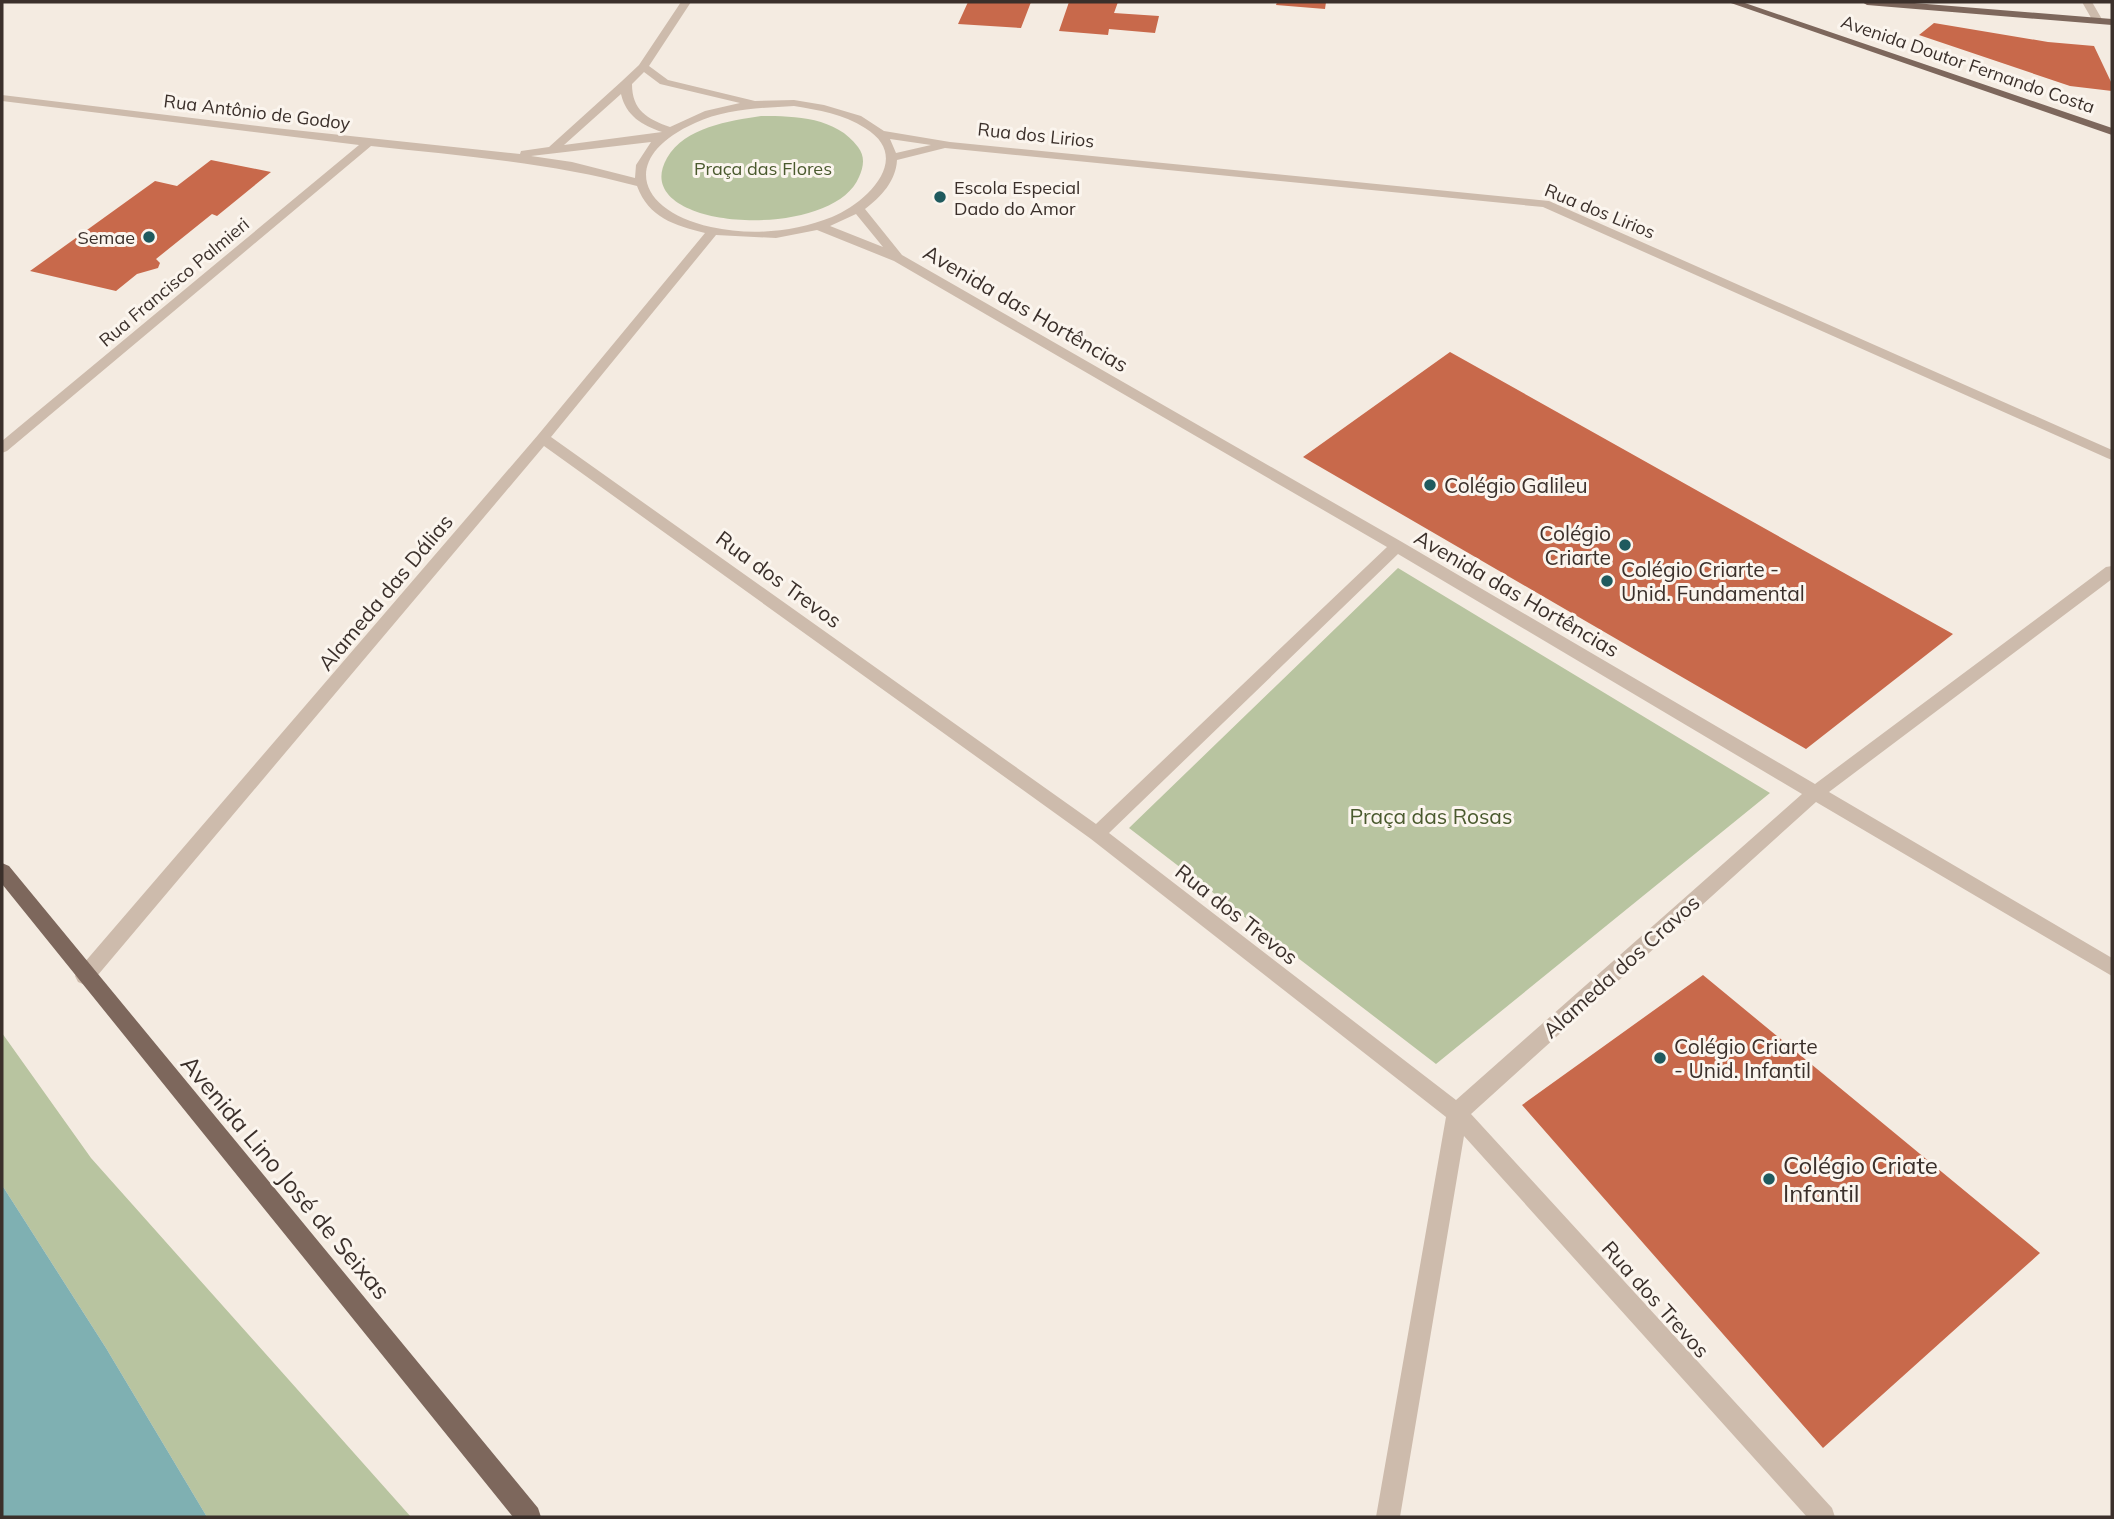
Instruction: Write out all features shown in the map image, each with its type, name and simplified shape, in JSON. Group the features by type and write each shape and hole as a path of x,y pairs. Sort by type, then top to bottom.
{"main road":[{"name":"Avenida Doutor Fernando Costa","path":"1733,2 2112,132"},
{"path":"1867,2 2112,22"},
{"name":"Avenida Lino José de Seixas","path":"2,871 529,1517"}],"street":[{"path":"553,149 643,67 686,2"},
{"path":"2087,2 2098,21"},
{"path":"643,67 664,82 757,104"},
{"path":"626,83 626,102 635,113 666,134"},
{"name":"Rua Antônio de Godoy","path":"2,99 369,143 508,155 617,176 639,183"},
{"path":"794,103 829,108 859,118 880,134 892,157 890,175 878,192 858,208 818,226 771,234 712,232 675,221 650,204 639,183 640,167 648,152 666,134 715,112 757,104 794,103"},
{"name":"Rua Antônio de Godoy","path":"508,155 666,134"},
{"name":"Rua dos Lirios","path":"880,134 950,145 1545,204 2112,455"},
{"name":"Rua Francisco Palmieri","path":"2,448 369,143"},
{"name":"Rua dos Lirios","path":"892,157 950,145"},
{"name":"Avenida das Hortências","path":"858,208 898,258"},
{"name":"Avenida das Hortências","path":"818,226 898,258 1397,546 2112,968"},
{"name":"Alameda das Dálias","path":"85,976 543,438 712,232"},
{"name":"Rua dos Trevos","path":"543,438 1097,835 1457,1113 1823,1517"},
{"path":"1097,835 1397,546"},
{"name":"Alameda dos Cravos","path":"1457,1113 1815,793 2112,571"},
{"path":"1388,1517 1457,1113"}],"green space":[{"name":"Praça das Flores","path":"761,116 814,120 838,130 849,137 862,154 863,165 859,177 841,198 812,212 775,219 737,220 702,213 675,201 662,182 667,158 675,148 696,132 709,127"},
{"name":"Praça das Rosas","path":"1398,568 1770,793 1436,1064 1129,828"},
{"path":"2,1033 91,1158 411,1517 207,1517 106,1348 2,1185"}],"water":[{"path":"2,1185 106,1348 207,1517 2,1517"}],"building":[{"path":"968,2 1031,2 1021,28 958,24"},
{"path":"1069,2 1118,2 1114,13 1159,16 1155,33 1109,29 1108,35 1059,31"},
{"path":"1277,2 1326,2 1325,9 1276,5"},
{"path":"1934,23 2048,42 2094,46 2112,84 2112,91 2070,86 1919,35"},
{"name":"Semae","path":"211,160 271,172 217,216 212,214 156,259 160,263 158,268 137,274 116,291 30,271 155,181 177,186"},
{"name":"Colégio Criarte","path":"1450,352 1953,634 1806,749 1303,457"},
{"name":"Colégio Criate Infantil","path":"1703,975 2040,1253 1823,1448 1522,1105"}],"place":[{"name":"Escola Especial Dado do Amor","path":"940,197"},
{"name":"Semae","path":"149,237"},
{"name":"Colégio Galileu","path":"1430,485"},
{"name":"Colégio Criarte","path":"1625,545"},
{"name":"Colégio Criarte - Unid. Fundamental","path":"1607,581"},
{"name":"Colégio Criarte - Unid. Infantil","path":"1660,1058"},
{"name":"Colégio Criate Infantil","path":"1769,1179"}]}
